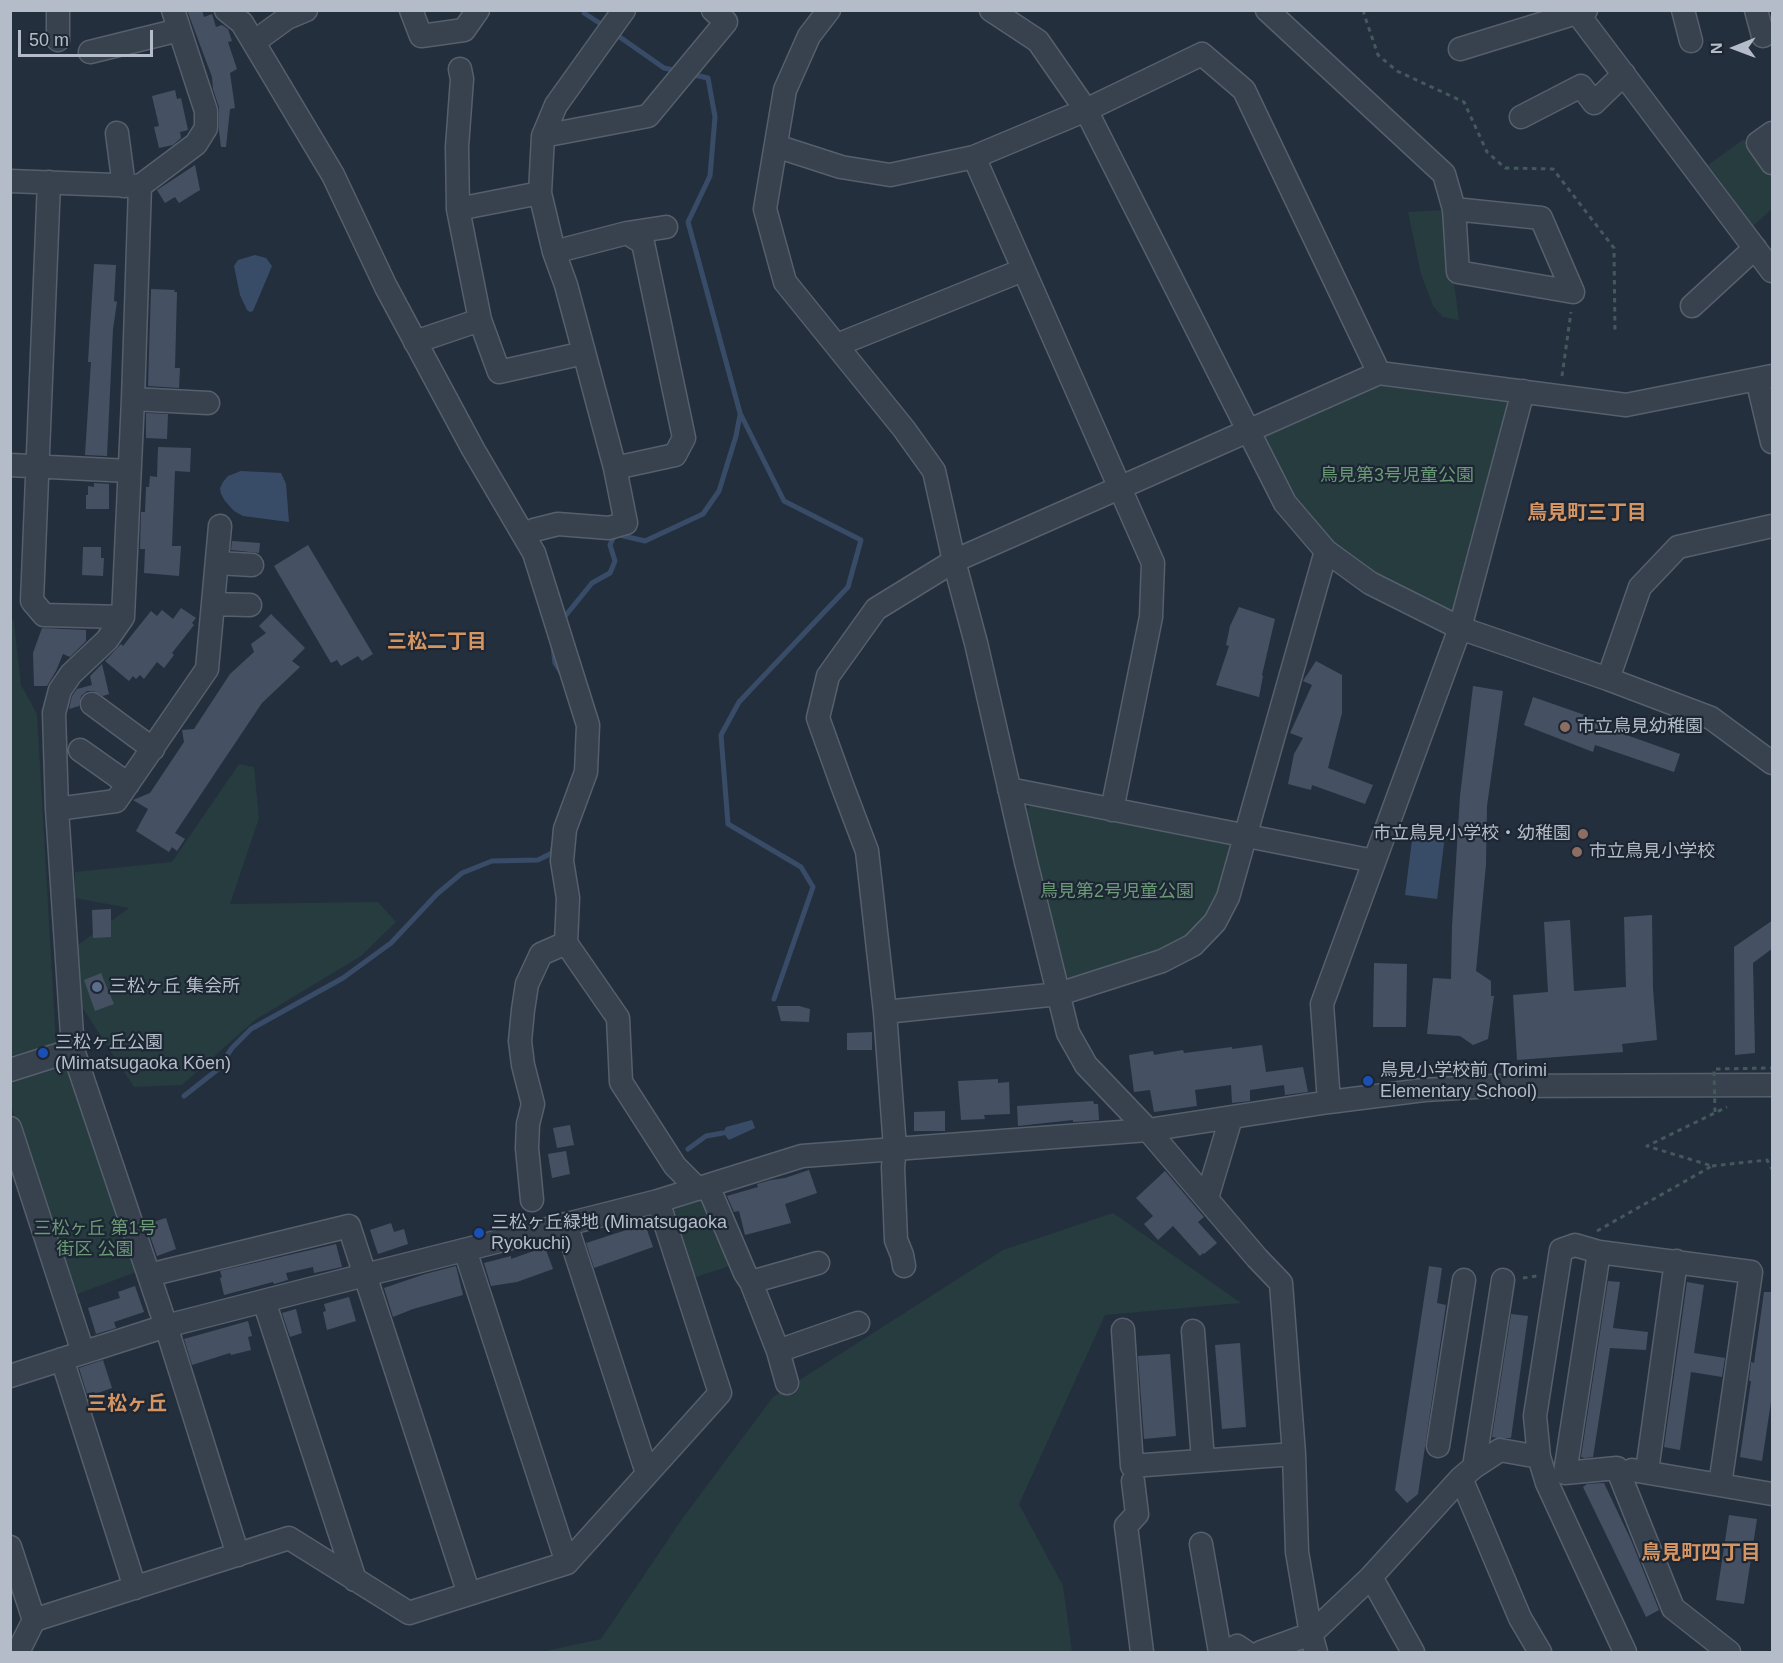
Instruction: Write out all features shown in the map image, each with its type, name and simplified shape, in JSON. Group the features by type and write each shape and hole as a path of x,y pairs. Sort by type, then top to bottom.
{"street":[{"path":"58,10 58,40"},
{"path":"306,10 287,18 242,21 333,174 386,287 473,449 534,553 588,725 586,772 566,829 562,861 568,898 566,943 618,1018 621,1082 675,1166 703,1187 751,1282 787,1383"},
{"path":"411,10 421,36 464,30 478,10"},
{"path":"523,534 558,524 609,528 626,523 615,468 566,285 554,252 540,193 543,136 556,105 624,10"},
{"path":"543,136 648,116 726,22 713,10"},
{"path":"829,10 809,36 785,90 765,208 785,282 904,429 934,471 1068,1033 1086,1065 1148,1130 1281,1283 1294,1454 1297,1552 1313,1643"},
{"path":"991,10 1038,41 1086,110 1285,503 1326,551 1370,583 1460,628 1608,679 1711,718 1773,763"},
{"path":"1267,10 1444,174 1454,209 1458,272 1573,292"},
{"path":"1683,10 1691,41"},
{"path":"1756,10 1763,36"},
{"path":"1460,49 1580,11 1624,74 1773,271"},
{"path":"10,181 132,186 196,144 206,128 206,111 176,20 90,52"},
{"path":"776,146 841,167 890,175 974,157 1086,110 1202,54 1245,90 1379,373"},
{"path":"460,69 462,79 457,147 458,209 480,320 499,372 584,353"},
{"path":"1521,117 1581,86 1594,103 1624,74"},
{"path":"117,133 132,186 133,399 123,617 107,640 70,674 60,690 54,713 57,809 73,1050 166,1326 238,1555"},
{"path":"1773,133 1758,144 1773,163"},
{"path":"974,157 1153,563 1151,618 1112,810"},
{"path":"48,182 32,601 44,615 123,617"},
{"path":"458,209 540,193"},
{"path":"1454,209 1540,218 1573,292"},
{"path":"554,252 627,233 666,227"},
{"path":"615,468 675,455 684,438 643,243 627,233"},
{"path":"1692,306 1755,248"},
{"path":"837,345 1023,270"},
{"path":"416,342 480,320"},
{"path":"904,1266 896,1240 893,1167 895,1148 885,1012 867,851 818,718 828,676 876,609 954,561 1379,373 1626,405 1765,377 1773,442"},
{"path":"1329,1102 1322,1004 1460,628 1523,391"},
{"path":"133,399 208,403"},
{"path":"10,465 129,471"},
{"path":"57,809 116,801 207,669 220,526"},
{"path":"1608,679 1640,587 1678,547 1773,526"},
{"path":"885,1012 1059,994 1162,961 1193,945 1215,922 1228,897 1326,551"},
{"path":"217,563 252,566"},
{"path":"213,604 250,605"},
{"path":"92,704 153,749"},
{"path":"80,750 128,784"},
{"path":"1009,789 1374,861"},
{"path":"532,1200 527,1148 528,1124 533,1104 523,1065 520,1041 523,1010 527,984 542,954 566,943"},
{"path":"10,1070 73,1050"},
{"path":"10,1376 166,1326 658,1202 802,1156 1148,1130 1424,1090 1493,1086 1773,1084"},
{"path":"1207,1198 1231,1118"},
{"path":"10,1128 135,1588"},
{"path":"34,1620 289,1538 409,1613 567,1563 720,1393 658,1202"},
{"path":"566,1224 647,1473"},
{"path":"149,1275 349,1226 469,1594"},
{"path":"1556,1478 1595,1243"},
{"path":"1625,1653 1556,1478 1539,1457 1535,1416 1561,1250 1575,1245 1595,1243 1676,1261 1751,1272 1720,1485"},
{"path":"465,1250 567,1563"},
{"path":"1647,1472 1676,1261"},
{"path":"751,1282 818,1263"},
{"path":"1438,1446 1464,1280"},
{"path":"1503,1280 1482,1419 1467,1473 1520,1618 1540,1653"},
{"path":"264,1301 355,1580"},
{"path":"1457,1322 1496,1326"},
{"path":"777,1351 858,1323"},
{"path":"1123,1330 1132,1466 1294,1454"},
{"path":"1193,1331 1203,1460"},
{"path":"1443,1414 1482,1419"},
{"path":"1261,1653 1313,1643 1467,1473 1500,1450 1539,1457"},
{"path":"1556,1478 1617,1468 1773,1494"},
{"path":"1617,1468 1673,1608 1729,1653"},
{"path":"1133,1481 1137,1514 1126,1526 1142,1653"},
{"path":"1201,1544 1220,1653"},
{"path":"10,1547 34,1620 18,1653"},
{"path":"1371,1577 1413,1653"},
{"path":"1226,1653 1237,1646 1246,1653"}],"path":[{"path":"1364,10 1378,55 1397,70 1464,102 1487,152 1505,168 1553,169 1614,248 1615,333"},
{"path":"1559,396 1573,292"},
{"path":"1715,1112 1714,1069 1773,1068"},
{"path":"1733,1104 1647,1146 1712,1166 1767,1160 1773,1169"},
{"path":"1595,1243 1712,1166"}],"green space":[{"path":"1744,139 1772,177 1772,209 1753,226 1708,165"},
{"path":"1444,210 1459,320 1443,317 1433,306 1421,274 1408,212"},
{"name":"鳥見第3号児童公園","path":"1378,383 1507,395 1511,402 1457,607 1450,611 1390,587 1332,543 1307,516 1290,490 1265,440 1268,433"},
{"path":"10,615 14,622 21,685 37,714 56,1043 11,1056"},
{"path":"239,764 254,767 259,818 230,904 378,902 396,922 361,956 255,1020 182,1085 134,1087 80,1004 78,945 129,908 75,898 75,872 172,862"},
{"name":"鳥見第2号児童公園","path":"1031,805 1229,842 1233,849 1223,890 1209,916 1182,942 1072,981 1065,977 1026,810"},
{"name":"三松ヶ丘 第1号 街区 公園","path":"69,1061 147,1268 72,1296 11,1106 10,1079"},
{"path":"708,1197 736,1264 690,1279 672,1215 674,1210 680,1206"},
{"path":"1113,1213 1241,1303 1105,1315 1019,1504 1063,1586 1072,1652 541,1652 601,1639 682,1519 773,1397 1003,1250"}],"water":[{"path":"255,255 266,258 272,266 253,311 250,312 240,295 234,266 238,260"},
{"path":"241,471 281,473 286,484 289,522 243,516 234,511 225,501 220,488 228,476"},
{"path":"1413,832 1445,836 1437,899 1405,895"},
{"path":"752,1120 755,1128 729,1140 723,1133 726,1127"}],"building":[{"path":"187,10 202,10 204,17 212,14 216,27 222,25 228,29 232,41 228,42 237,69 230,73 235,108 230,109 226,147 221,147 219,107 212,77"},
{"path":"175,90 177,99 181,98 188,130 180,132 181,138 173,145 159,148 154,127 159,126 152,96"},
{"path":"195,165 200,190 179,203 175,197 165,203 157,190"},
{"path":"94,264 116,265 114,301 117,302 113,329 107,456 85,455"},
{"path":"151,289 177,292 175,368 180,368 179,388 148,386"},
{"path":"146,413 168,414 167,439 146,438"},
{"path":"158,447 191,448 190,472 175,471 172,546 181,546 179,576 144,573 145,549 140,549 141,512 145,512 146,487 149,487 150,476 157,477"},
{"path":"94,483 109,484 109,509 86,509 88,486 94,487"},
{"path":"232,541 260,543 259,553 231,550"},
{"path":"308,545 373,654 362,661 358,656 341,666 337,660 331,663 274,566"},
{"path":"83,547 101,547 101,558 104,558 103,576 82,575"},
{"path":"1239,607 1275,619 1259,697 1216,685 1229,646 1226,645 1230,626"},
{"path":"181,608 196,618 192,623 194,625 172,653 174,655 164,668 157,662 144,679 140,675 136,679 133,676 129,681 105,661 121,644 123,646 151,611 157,616 162,610 173,619"},
{"path":"271,614 305,648 292,661 300,667 262,703 175,833 185,839 177,851 172,847 169,852 136,831 148,809 133,800 150,793 184,742 182,730 194,729 230,674 254,652 251,644 266,633 259,626"},
{"path":"42,628 86,630 86,641 70,657 63,654 47,686 34,686 33,653"},
{"path":"1316,661 1342,675 1342,713 1328,768 1373,785 1365,804 1312,785 1311,790 1288,784 1294,754 1303,738 1290,733 1312,685 1303,681"},
{"path":"102,664 109,694 103,696 94,691 87,691 81,696 79,706 69,709 72,696 77,689 92,685 90,676"},
{"path":"1473,686 1503,691 1487,806 1486,864 1476,971 1491,981 1491,996 1494,996 1488,1039 1473,1045 1460,1036 1427,1034 1433,978 1451,979 1460,796"},
{"path":"1533,697 1602,721 1601,726 1680,754 1674,772 1595,745 1593,752 1524,725"},
{"path":"111,909 111,937 93,938 92,910"},
{"path":"1652,915 1653,989 1657,1040 1622,1044 1623,1052 1517,1060 1513,995 1548,992 1544,922 1570,920 1574,991 1626,987 1624,917"},
{"path":"1773,920 1773,948 1753,963 1755,1053 1735,1055 1734,947"},
{"path":"1374,963 1407,964 1406,1027 1373,1027"},
{"name":"三松ヶ丘 集会所","path":"101,973 114,1004 95,1011 84,980"},
{"path":"777,1006 799,1006 810,1009 809,1022 781,1021"},
{"path":"872,1032 872,1050 847,1050 847,1033"},
{"path":"1262,1045 1266,1072 1303,1067 1308,1092 1285,1095 1284,1085 1250,1090 1250,1101 1232,1103 1231,1085 1195,1090 1197,1106 1154,1112 1150,1090 1134,1092 1129,1055 1153,1051 1154,1055 1183,1050 1184,1053"},
{"path":"998,1079 998,1083 1009,1082 1010,1114 984,1115 985,1119 961,1120 958,1081"},
{"path":"1093,1101 1094,1104 1098,1104 1099,1120 1073,1122 1073,1120 1018,1126 1017,1106"},
{"path":"945,1111 945,1131 914,1131 914,1112"},
{"path":"570,1125 574,1145 557,1148 553,1128"},
{"path":"566,1151 570,1174 552,1178 548,1154"},
{"path":"809,1170 817,1193 785,1204 791,1223 745,1235 739,1211 734,1212 727,1196 758,1187 757,1184"},
{"path":"1165,1171 1204,1217 1198,1222 1217,1243 1200,1256 1173,1226 1158,1240 1144,1224 1153,1216 1136,1198"},
{"path":"166,1218 176,1249 157,1256 146,1224"},
{"path":"391,1223 394,1232 404,1229 408,1244 378,1254 370,1230"},
{"path":"645,1224 653,1247 594,1268 586,1243"},
{"path":"336,1244 342,1267 314,1273 313,1267 286,1273 288,1280 224,1295 220,1271"},
{"path":"545,1247 553,1269 517,1282 491,1286 484,1263 511,1256 511,1259"},
{"path":"456,1266 463,1295 393,1317 384,1288"},
{"path":"1429,1266 1442,1268 1437,1303 1446,1305 1418,1494 1407,1503 1395,1490"},
{"path":"1608,1281 1620,1282 1613,1328 1648,1332 1646,1350 1610,1348 1593,1457 1585,1458 1581,1457"},
{"path":"1687,1282 1704,1285 1694,1353 1725,1358 1722,1377 1691,1372 1680,1450 1664,1447"},
{"path":"135,1286 144,1312 114,1322 116,1328 96,1334 88,1308 120,1298 118,1292"},
{"path":"1764,1292 1773,1292 1773,1389 1762,1461 1740,1457 1751,1381 1749,1381 1751,1362 1754,1363"},
{"path":"349,1297 356,1321 327,1330 323,1312 326,1311 324,1304"},
{"path":"296,1309 302,1333 290,1337 282,1313"},
{"path":"1511,1314 1528,1316 1511,1438 1497,1438 1492,1437"},
{"path":"248,1321 252,1336 248,1337 251,1350 231,1355 230,1353 192,1365 184,1339"},
{"path":"1240,1343 1246,1427 1222,1429 1215,1345"},
{"path":"1170,1354 1176,1436 1144,1439 1138,1356"},
{"path":"103,1360 112,1388 95,1394 94,1392 87,1394 79,1368"},
{"path":"1604,1483 1631,1540 1659,1610 1646,1617 1583,1487 1587,1484"},
{"path":"1729,1515 1757,1519 1744,1604 1716,1600"}],"waterway":[{"path":"585,10 584,13 604,26"},
{"path":"614,33 664,68 678,71"},
{"path":"690,74 708,78 715,117 710,176 688,222 740,413 784,501 861,540 848,587 739,702 721,735 728,824 801,867 813,887 774,999"},
{"path":"562,620 592,583 610,573 615,561 610,545 615,534 645,541 703,514 719,491 740,415"},
{"path":"553,647 555,663 562,674"},
{"path":"184,1096 217,1070 232,1048 251,1029 343,978 391,943 437,894 462,873 492,861 538,860 552,853 553,848"},
{"path":"688,1149 706,1136 723,1133"}],"place":[{"name":"市立鳥見幼稚園","path":"1565,727"},
{"name":"市立鳥見小学校・幼稚園","path":"1583,834"},
{"name":"市立鳥見小学校","path":"1577,852"},
{"name":"三松ヶ丘 集会所","path":"97,987"},
{"name":"三松ヶ丘公園 (Mimatsugaoka Kōen)","path":"43,1053"},
{"name":"鳥見小学校前 (Torimi Elementary School)","path":"1368,1081"},
{"name":"三松ヶ丘緑地 (Mimatsugaoka Ryokuchi)","path":"479,1233"}],"district":[{"name":"鳥見町三丁目","path":"1587,513"},
{"name":"三松二丁目","path":"437,642"},
{"name":"三松ヶ丘","path":"127,1404"},
{"name":"鳥見町四丁目","path":"1701,1553"}]}
